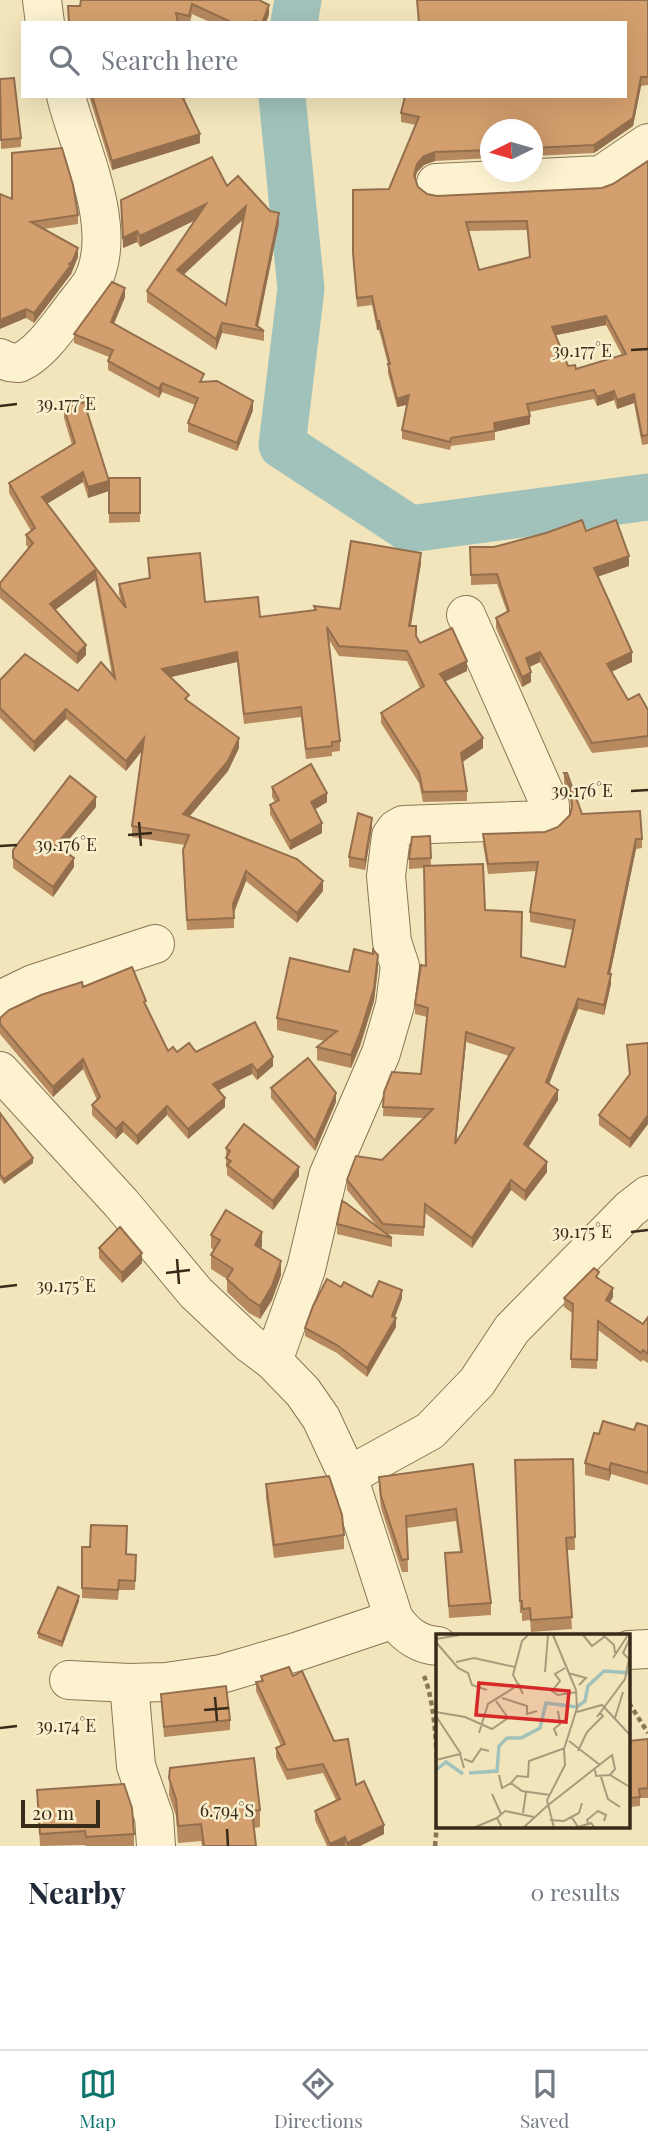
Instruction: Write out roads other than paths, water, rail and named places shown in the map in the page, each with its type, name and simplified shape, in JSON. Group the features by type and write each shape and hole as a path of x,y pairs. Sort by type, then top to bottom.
{"street":[{"path":"42,0 45,21"},
{"path":"0,358 19,363 38,349 61,324 92,282 100,254 100,212 94,181 73,125 66,98"},
{"path":"436,183 601,175 648,143"},
{"path":"273,1361 306,1269 328,1176 381,1053 395,1005 400,965 392,942 386,876 391,836 403,825 544,820 550,815 551,805 466,615"},
{"path":"0,1000 33,984 155,944"},
{"path":"0,1071 121,1203 196,1293 249,1343 273,1361 303,1392 321,1418 348,1476 412,1633 221,1674 166,1682 69,1680"},
{"path":"348,1476 430,1431 477,1382 513,1329 623,1216 648,1195"},
{"path":"630,1650 648,1649"},
{"path":"129,1683 136,1766 154,1817 156,1846"}],"waterway":[{"path":"294,21 298,0"},
{"path":"282,98 301,289 282,445 410,529 648,497"}]}
